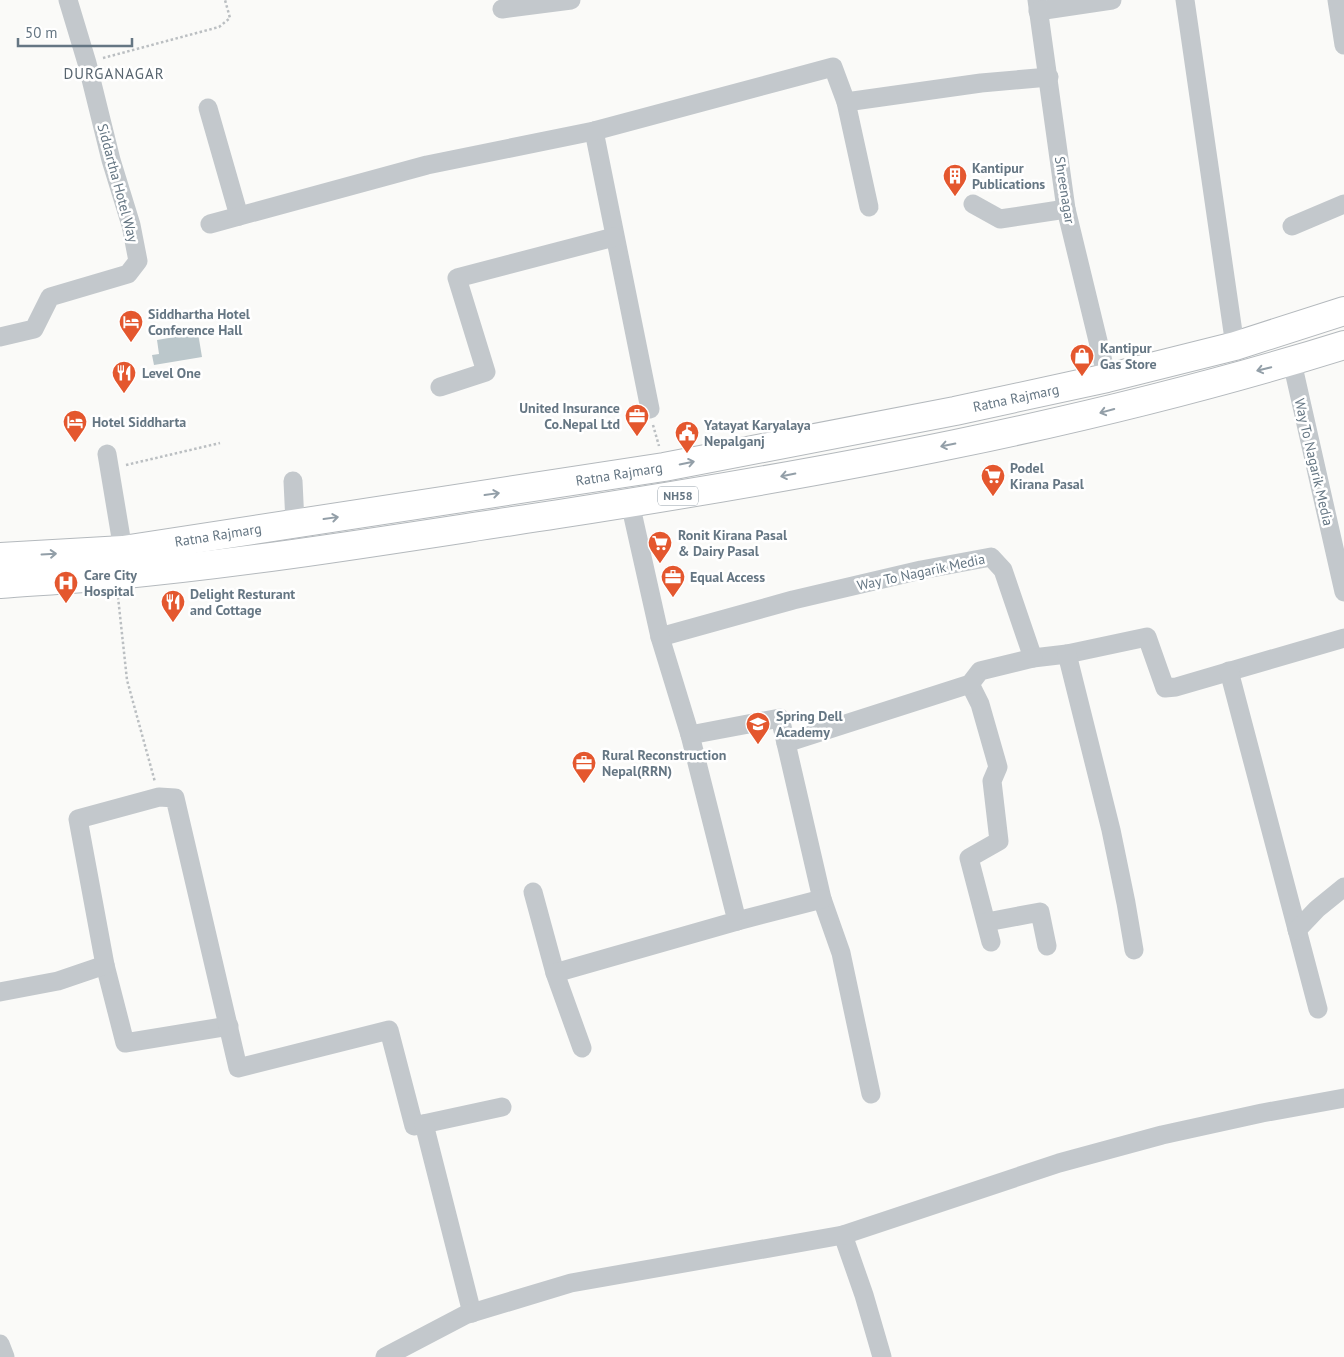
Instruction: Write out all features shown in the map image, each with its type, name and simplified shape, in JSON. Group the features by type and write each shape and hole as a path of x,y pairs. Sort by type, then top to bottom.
{"highway":[{"name":"Ratna Rajmarg","path":"0,584 119,562 295,523 664,467 955,411 1107,378 1235,346 1344,311"},
{"name":"Ratna Rajmarg","path":"0,557 119,562 332,549 674,496 951,445 1101,412 1292,362 1344,345"}],"street":[{"name":"Siddartha Hotel Way","path":"0,337 34,329 50,297 128,274 138,262 131,225 111,160 87,63 68,0"},
{"path":"502,9 572,0"},
{"path":"1038,6 1112,0"},
{"path":"1185,0 1235,346"},
{"path":"1337,0 1344,45"},
{"name":"Shreenagar","path":"1038,6 1066,209 1107,378"},
{"path":"210,224 427,165 594,131 833,67 846,102 869,207"},
{"path":"846,102 981,83 1048,77"},
{"path":"208,108 239,216"},
{"path":"594,131 650,409"},
{"path":"973,204 1000,219 1066,209"},
{"path":"1292,226 1344,204"},
{"path":"440,386 486,372 457,278 614,237"},
{"name":"Way To Nagarik Media","path":"1292,362 1344,589"},
{"path":"108,461 119,562"},
{"path":"293,481 295,523"},
{"path":"630,502 660,637 690,735 737,921"},
{"name":"Way To Nagarik Media","path":"660,637 793,600 921,570 991,557 1003,570 1033,658"},
{"path":"786,744 970,684 980,672 1033,658 1066,654 1147,637 1165,688 1176,687 1344,638"},
{"path":"1066,654 1111,830 1134,950"},
{"path":"1229,671 1318,1009"},
{"path":"970,684 980,704 998,768 992,781 999,841 969,858 991,942"},
{"path":"690,735 780,718 822,899 841,953 871,1094"},
{"path":"229,1026 125,1043 105,965 78,819 159,797 175,798 229,1026 238,1068 389,1030 414,1126 502,1107"},
{"path":"1297,930 1317,909 1344,887"},
{"path":"533,892 555,973 582,1048"},
{"path":"555,973 737,921 822,899"},
{"path":"987,922 1040,912 1047,946"},
{"path":"0,992 58,981 105,965"},
{"path":"385,1357 465,1315 571,1283 843,1235 1078,1158 1162,1135 1262,1113 1344,1098"},
{"path":"424,1124 472,1313"},
{"path":"843,1235 882,1357"},
{"path":"0,1344 5,1357"}],"path":[{"path":"87,63 219,27 230,18 224,0"},
{"path":"650,409 664,467"},
{"path":"108,461 220,443"},
{"path":"119,562 127,680 159,797"}],"shaded area":[{"path":"198,333 202,357 154,365 152,355 159,354 157,340"}],"place":[{"name":"Kantipur Publications","path":"955,197"},
{"name":"Siddhartha Hotel Conference Hall","path":"131,343"},
{"name":"Kantipur Gas Store","path":"1082,377"},
{"name":"Level One","path":"124,394"},
{"name":"United Insurance Co.Nepal Ltd","path":"637,437"},
{"name":"Hotel Siddharta","path":"75,443"},
{"name":"Yatayat Karyalaya Nepalganj","path":"687,454"},
{"name":"Podel Kirana Pasal","path":"993,497"},
{"name":"Ronit Kirana Pasal & Dairy Pasal","path":"660,564"},
{"name":"Equal Access","path":"673,598"},
{"name":"Care City Hospital","path":"66,604"},
{"name":"Delight Resturant and Cottage","path":"173,623"},
{"name":"Spring Dell Academy","path":"758,745"},
{"name":"Rural Reconstruction Nepal(RRN)","path":"584,784"}],"district":[{"name":"DURGANAGAR","path":"114,74"}]}
